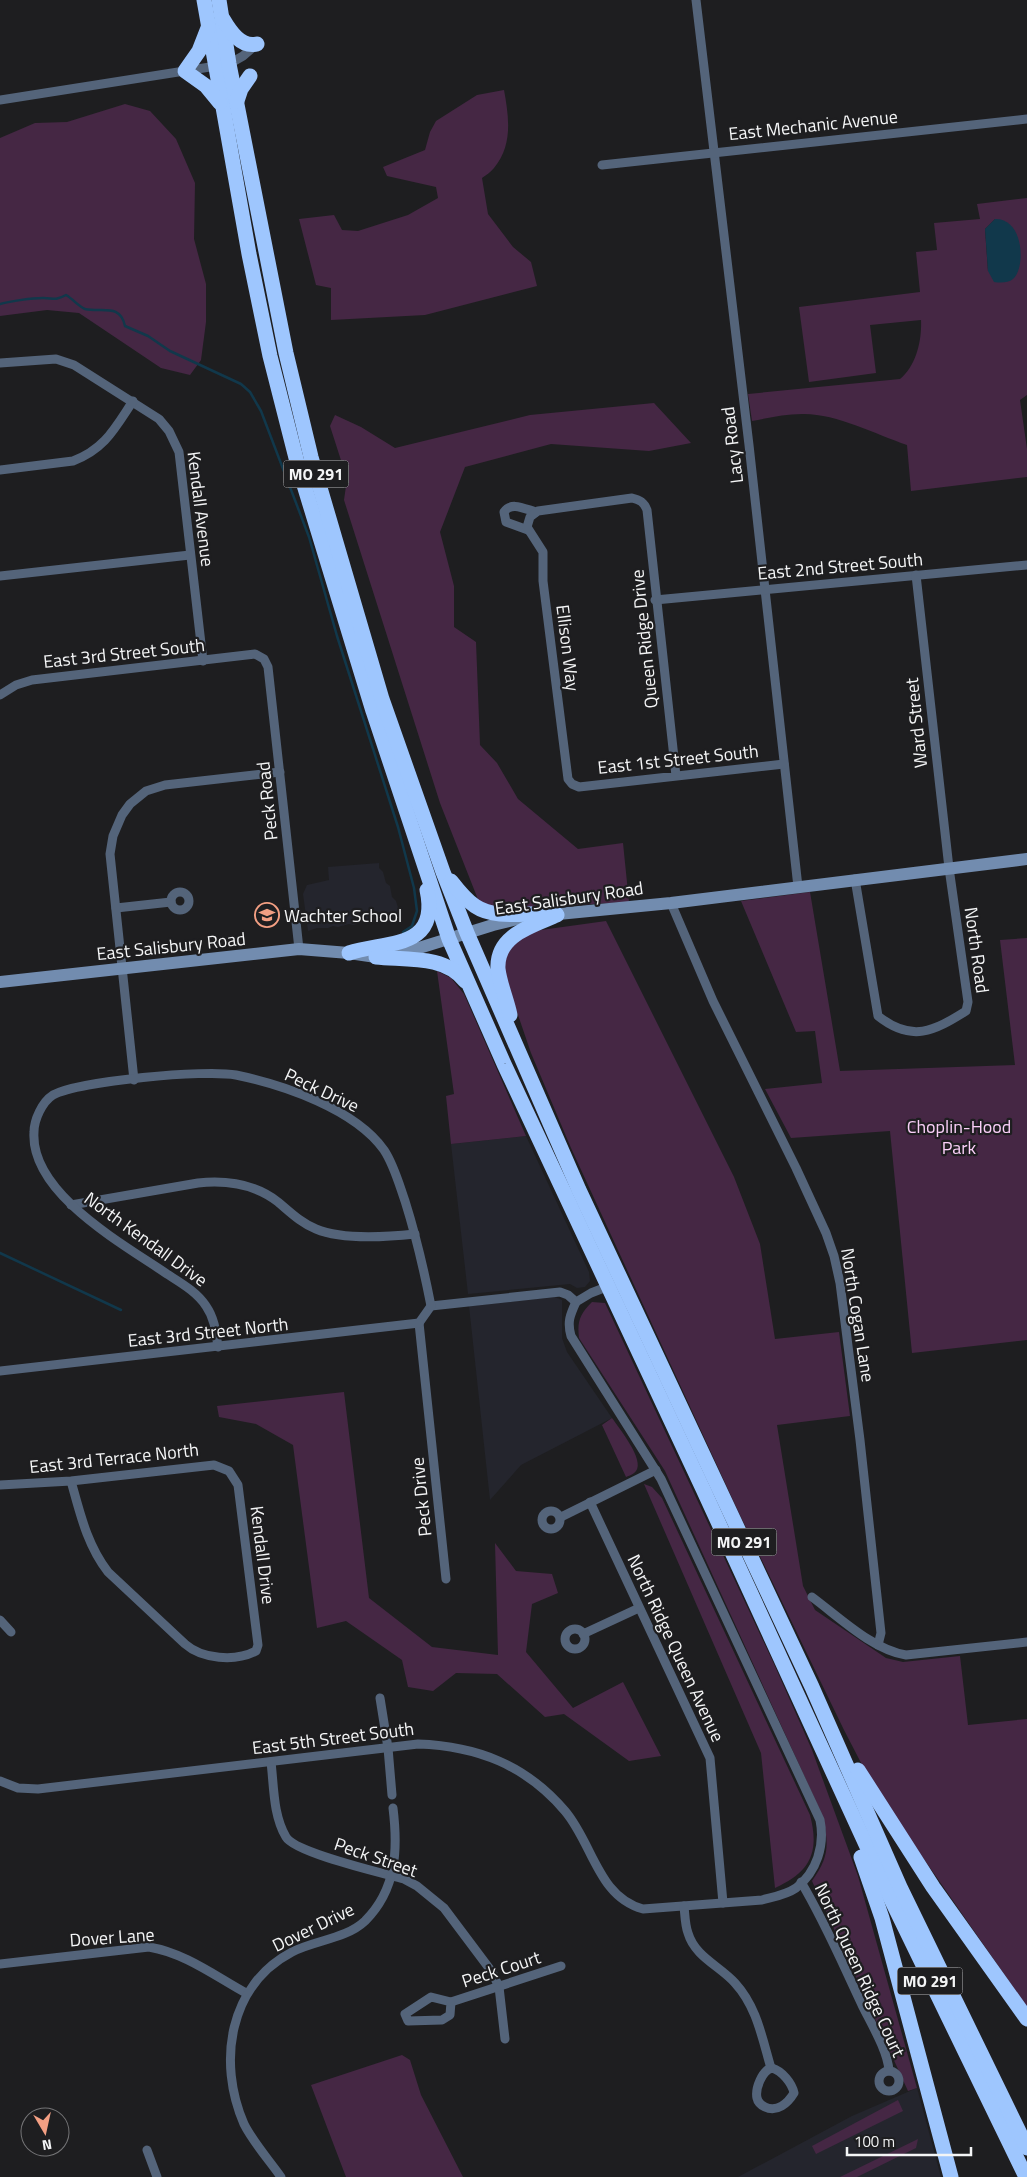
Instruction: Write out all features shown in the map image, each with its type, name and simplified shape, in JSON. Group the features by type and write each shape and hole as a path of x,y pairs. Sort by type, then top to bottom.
{"highway":[{"name":"MO 291","path":"204,0 208,27 222,65"},
{"name":"MO 291","path":"220,5 222,65 229,103 311,457 382,699 444,872 467,933 517,1051 579,1190 812,1687 900,1887 1027,2148"},
{"path":"220,5 228,27 239,39 248,45 257,44"},
{"path":"208,27 200,52 185,71 229,103 250,76"},
{"name":"MO 291","path":"229,103 249,254 270,356 297,462 373,711 449,939 890,1897 1026,2177"},
{"path":"349,953 364,948 385,947 403,942 418,933 424,925 429,908 416,842"},
{"path":"444,872 475,906 488,912 502,914 535,912 557,915"},
{"path":"517,1051 500,978 500,955 507,942 520,932 557,915"},
{"path":"376,958 427,961 445,965 460,974 474,995"},
{"path":"812,1687 868,1788 899,1837 1027,2019"},
{"path":"837,1783 841,1813 868,1872 882,1918 951,2177"}],"main road":[{"name":"East Salisbury Road","path":"0,982 300,949 349,953 376,958 419,948 519,919 671,903 1027,859"}],"street":[{"name":"Lacy Road","path":"696,0 798,887"},
{"path":"0,100 222,65 243,56 257,44"},
{"name":"East Mechanic Avenue","path":"602,165 1027,118"},
{"name":"Kendall Avenue","path":"0,363 56,359 74,365 159,419 169,431 180,452 203,661"},
{"path":"0,470 74,461 84,457 107,440 133,401"},
{"name":"Queen Ridge Drive","path":"534,513 632,498 641,501 647,510 655,600 676,776"},
{"path":"511,506 534,513 530,517 528,530 506,522 504,512 507,508 511,506"},
{"name":"Ellison Way","path":"528,530 543,552 543,580 568,779 576,786"},
{"path":"0,576 190,555"},
{"name":"East 2nd Street South","path":"655,600 764,588 1027,565"},
{"name":"Ward Street","path":"916,575 949,868"},
{"name":"East 3rd Street South","path":"0,695 16,685 32,680 255,654"},
{"name":"Peck Road","path":"255,654 264,659 268,667 300,949"},
{"name":"East 1st Street South","path":"576,786 784,764"},
{"path":"134,1080 110,854 111,844 122,815 138,796 146,791 165,785 280,772"},
{"name":"North Road","path":"855,880 878,1016 899,1028 913,1032 937,1029 966,1011 968,1002 949,868"},
{"path":"116,908 170,902"},
{"name":"North Cogan Lane","path":"671,903 713,1002 796,1168 826,1233 834,1256 840,1283 860,1440 881,1633 878,1646"},
{"name":"Peck Drive","path":"134,1080 200,1073 234,1074 270,1083 340,1112 371,1136 384,1150 393,1167 415,1234 431,1306"},
{"name":"North Kendall Drive","path":"134,1080 87,1085 51,1096 39,1112 34,1132 38,1160 47,1178 71,1205 96,1226 198,1295 213,1318 218,1347"},
{"path":"71,1205 217,1181 235,1183 258,1190 276,1201 301,1222 330,1234 354,1236 415,1234"},
{"path":"609,1286 576,1302 569,1317 568,1327 571,1336 656,1470 820,1820 822,1845 817,1859 809,1874 795,1888 779,1896 762,1900 684,1906 687,1932 696,1950 735,1983 753,2009 763,2035 771,2068"},
{"path":"420,1323 431,1306 560,1292 568,1295 576,1302"},
{"name":"Peck Drive","path":"420,1323 446,1578"},
{"name":"East 3rd Street North","path":"0,1371 420,1323"},
{"name":"East 3rd Terrace North","path":"0,1485 71,1481 214,1465 229,1471"},
{"path":"560,1517 656,1470"},
{"name":"Kendall Drive","path":"71,1481 86,1535 108,1572 191,1649 205,1655 221,1657 249,1654 256,1651 258,1645 238,1485 229,1471"},
{"name":"North Ridge Queen Avenue","path":"590,1502 710,1758 723,1903"},
{"path":"812,1597 878,1646 891,1653 906,1655 1027,1642"},
{"path":"584,1634 639,1608"},
{"path":"0,1620 11,1632"},
{"path":"380,1698 388,1748 392,1795"},
{"name":"East 5th Street South","path":"0,1781 18,1788 38,1789 418,1744 448,1745 479,1752 505,1763 537,1784 566,1812 609,1887 621,1900 643,1909 684,1906"},
{"name":"Peck Street","path":"271,1762 277,1815 286,1839 306,1851 392,1876 417,1886 444,1908 492,1972 499,1987 505,2038"},
{"name":"Dover Drive","path":"281,2177 245,2126 232,2081 231,2046 234,2020 246,1993 265,1971 290,1952 310,1943 344,1933 364,1922 378,1905 392,1876 396,1857 397,1838 393,1808"},
{"name":"North Queen Ridge Court","path":"801,1882 815,1906 874,2028 889,2064 889,2071"},
{"name":"Dover Lane","path":"0,1964 149,1947 180,1955 246,1993"},
{"name":"Peck Court","path":"451,2002 450,2015 442,2020 408,2021 405,2014 431,1997 451,2002 561,1966"},
{"path":"771,2068 777,2070 793,2086 794,2093 789,2102 779,2108 768,2108 760,2104 756,2097 761,2077 771,2068"},
{"path":"147,2150 157,2177"}],"shaded area":[{"path":"379,863 379,868 383,872 386,883 390,886 392,897 403,915 402,919 317,928 308,931 303,894 307,885 329,880 328,867"},
{"path":"526,1136 589,1272 590,1281 585,1287 577,1288 570,1284 468,1294 451,1144"},
{"path":"555,1297 562,1300 562,1338 567,1352 612,1418 521,1465 490,1500 469,1306"},
{"path":"917,2088 941,2177 738,2177 852,2116"}],"green space":[{"path":"504,90 508,120 507,140 500,159 493,169 482,178 488,214 513,247 531,262 537,286 425,315 331,320 331,288 316,285 299,219 334,215 342,230 358,231 408,215 438,198 436,187 387,176 383,167 425,150 430,132 436,121 477,95"},
{"path":"125,104 150,111 176,139 195,183 194,239 206,284 206,322 201,360 190,375 161,368 79,313 47,310 0,316 0,138 35,123 67,122"},
{"path":"1027,198 1027,395 1020,400 1027,449 1027,477 911,491 907,445 841,420 828,417 802,414 752,421 748,394 900,379 906,374 917,352 921,320 870,325 876,373 809,382 799,307 920,292 916,252 937,250 934,223 980,219 977,204","holes":["995,219 988,271 985,229"]},
{"path":"654,403 691,443 649,451 551,444 465,467 440,532 454,586 454,627 476,642 480,745 497,763 518,799 578,849 623,843 629,902 500,909 479,902 440,803 344,500 347,479 330,426 335,415 361,427 395,448 530,415"},
{"name":"Choplin-Hood Park","path":"810,892 840,1071 1015,1065 1000,940 1027,938 1027,1340 912,1353 890,1131 791,1138 765,1089 822,1083 815,1031 796,1032 741,901"},
{"path":"606,921 734,1177 760,1244 775,1339 839,1332 850,1416 777,1425 803,1586 815,1610 886,1658 903,1662 960,1656 968,1725 1027,1719 1027,2007 873,1786 738,1511 571,1148 531,1053 503,971 503,956 525,934"},
{"path":"437,971 451,978 464,994 526,1136 451,1144 446,1096 454,1094"},
{"path":"592,1302 605,1303 774,1664 812,1750 858,1876 917,2088 908,2091 812,1881 825,1858 827,1844 823,1817 665,1471 579,1338 578,1327 580,1318"},
{"path":"344,1392 369,1598 432,1647 498,1655 495,1543 516,1571 552,1574 558,1593 532,1604 526,1652 573,1708 623,1682 661,1756 629,1761 564,1714 545,1717 497,1674 456,1673 433,1691 408,1687 402,1660 346,1621 317,1628 293,1445 256,1424 219,1417 217,1406"},
{"path":"612,1418 630,1444 637,1459 638,1466 636,1471 626,1477 602,1425"},
{"path":"644,1484 652,1487 662,1498 810,1815 814,1840 813,1851 809,1860 797,1875 775,1888 761,1753"},
{"path":"402,2055 410,2060 421,2095 463,2177 346,2177 311,2085"},
{"path":"898,2100 903,2111 816,2154 812,2146"},
{"path":"918,2139 916,2148 857,2177 840,2177"}],"water":[{"path":"995,219 1005,221 1012,226 1020,245 1020,265 1017,273 1013,279 1004,282 994,282 988,271 985,229"}],"waterway":[{"path":"0,304 43,298 57,299 66,295 85,309 110,310 119,314 125,326 148,336 170,351 241,384 250,392 261,411 309,537 337,636 398,827 414,888 417,911 412,926 403,932"},
{"path":"0,1253 121,1310"}],"place":[{"name":"Wachter School","path":"267,915"}]}
